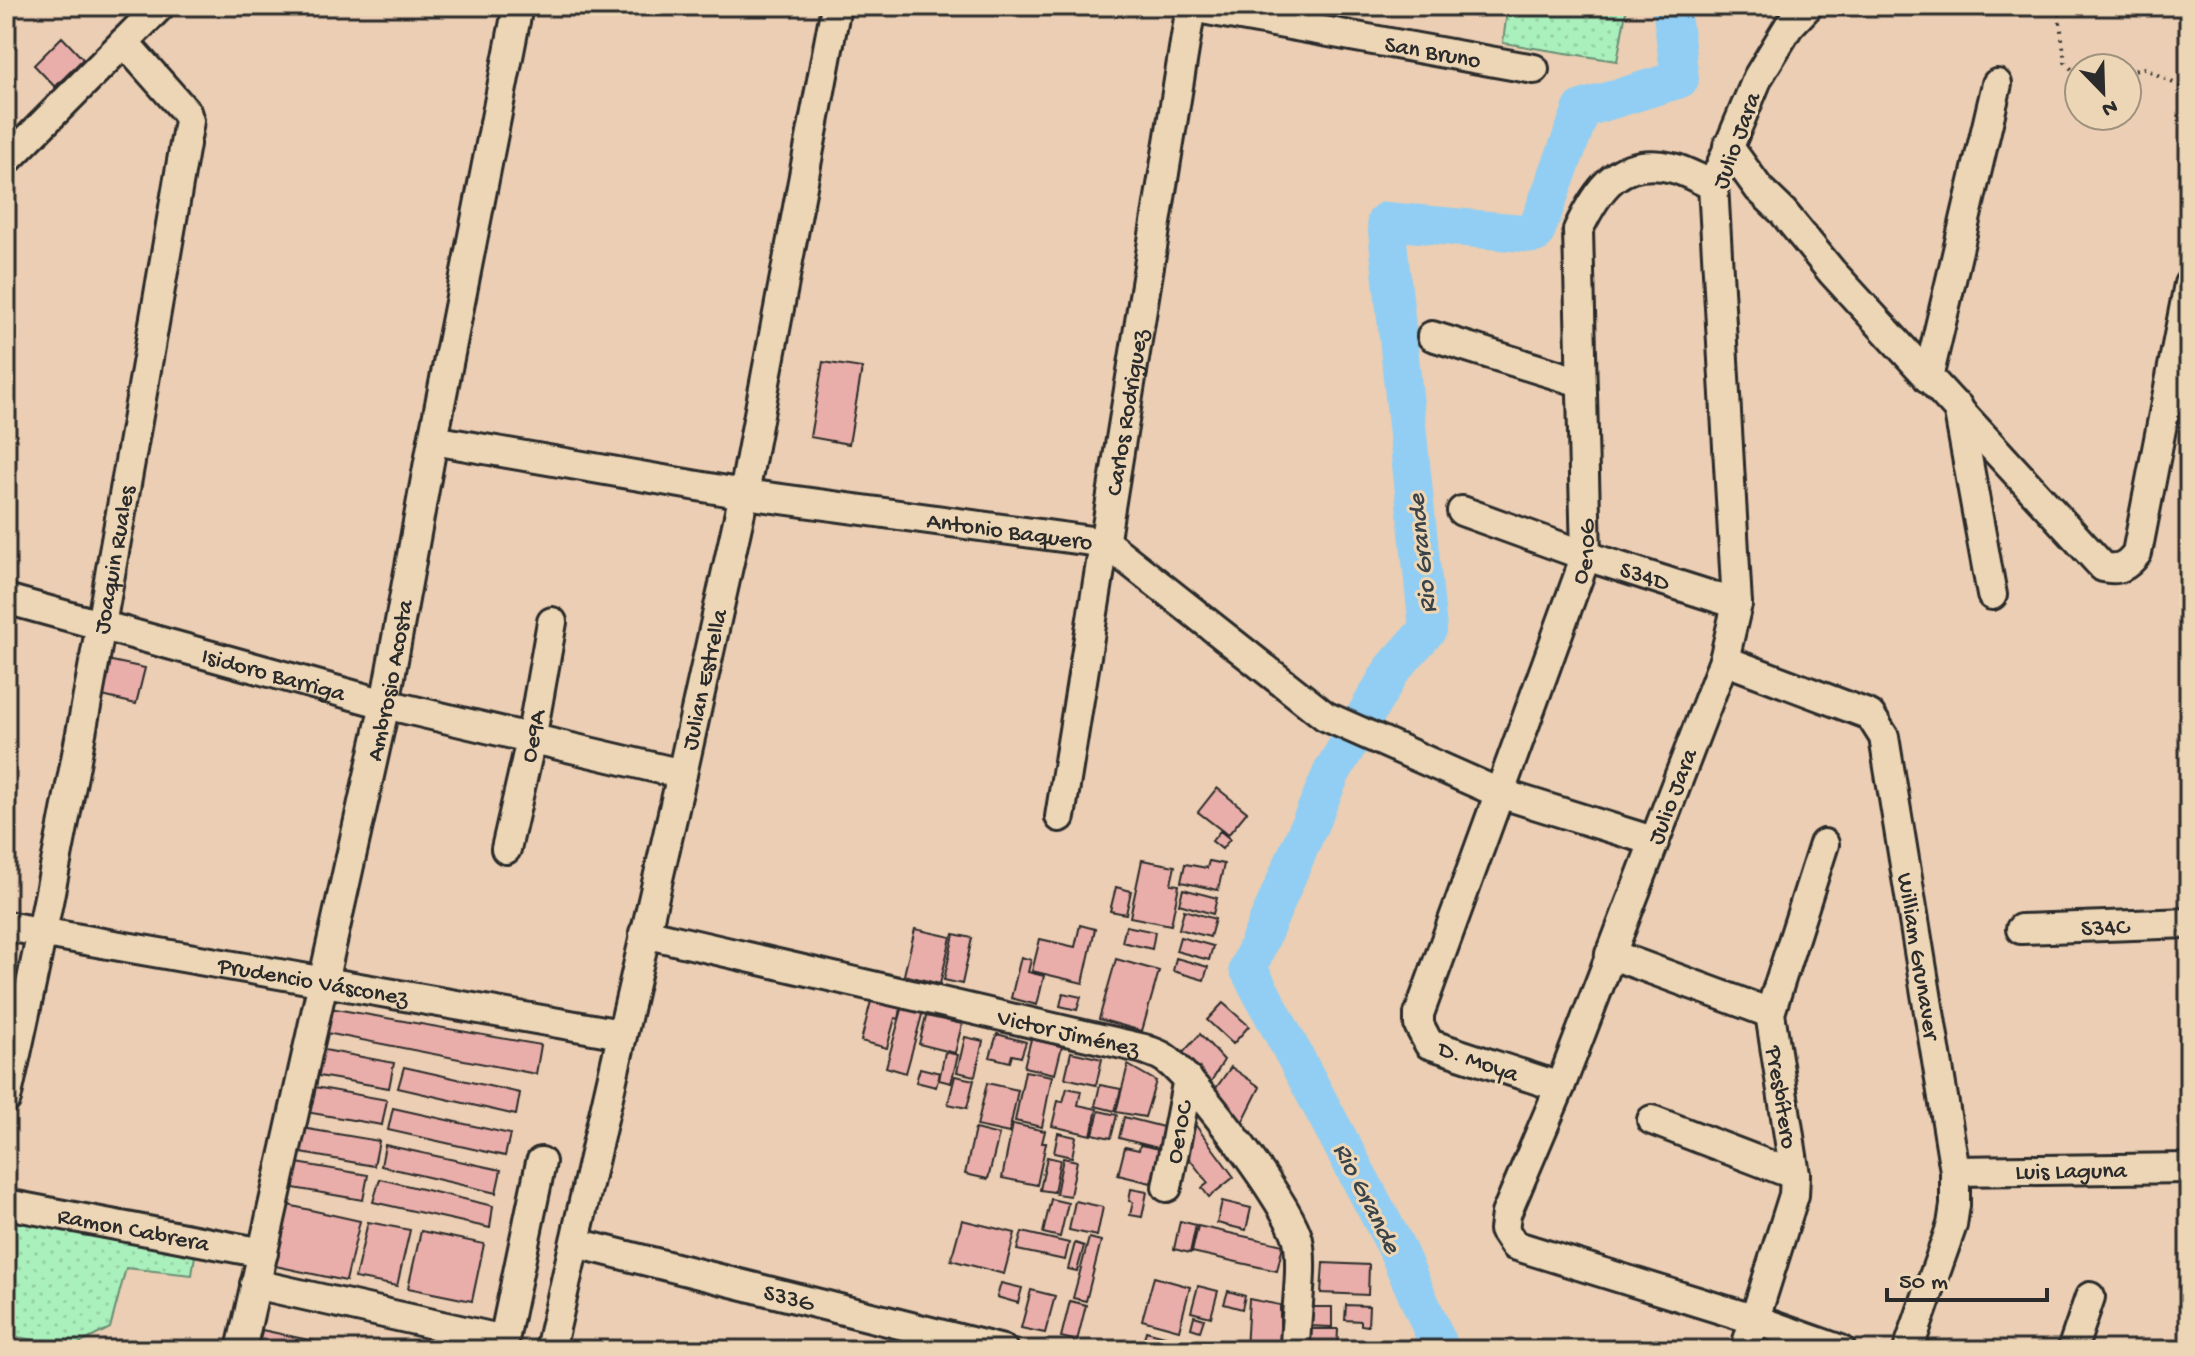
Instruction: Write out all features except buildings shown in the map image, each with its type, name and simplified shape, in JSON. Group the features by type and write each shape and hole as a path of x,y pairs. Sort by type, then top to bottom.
{"street":[{"path":"6,161 160,6"},
{"name":"Ambrosio Acosta","path":"241,1350 385,704 518,6"},
{"name":"Julian Estrella","path":"548,1350 576,1243 744,494 836,6"},
{"name":"Julio Jara","path":"1808,6 1789,26 1758,77 1713,185 1737,604 1724,660 1560,1087 1506,1214 1504,1230 1514,1245 1756,1320 1841,1350"},
{"name":"San Bruno","path":"1191,7 1534,69"},
{"name":"Carlos Rodriguez","path":"1060,817 1191,7"},
{"name":"Joaquin Ruales","path":"6,1099 43,934 101,626 189,121 186,112 124,42"},
{"path":"1928,378 1997,84"},
{"path":"1728,146 1759,189 1783,212 1832,272 2103,567 2120,568 2137,553 2189,284"},
{"name":"Oe10G","path":"1419,1014 1586,556 1578,230 1590,204 1608,180 1628,170 1652,165 1674,168 1713,185"},
{"path":"1432,336 1580,382"},
{"path":"1957,406 1992,595"},
{"name":"Antonio Baquero","path":"433,440 744,494 1106,543 1325,716 1499,793 1653,841"},
{"name":"S34D","path":"1462,511 1586,556 1737,604"},
{"name":"Isidoro Barriga","path":"6,599 385,704 682,774"},
{"name":"Oe9A","path":"506,849 531,740 552,622"},
{"name":"William Grunaver","path":"1724,660 1870,715 1884,737 1955,1171 1952,1225 1908,1350"},
{"name":"Presbítero","path":"1745,1350 1791,1211 1795,1175 1770,1013 1824,844"},
{"name":"S34C","path":"2021,929 2189,923"},
{"name":"Prudencio Vásconez","path":"6,926 621,1034"},
{"name":"Victor Jiménez","path":"644,933 1144,1049 1164,1057 1188,1079 1270,1187 1293,1226 1299,1258 1295,1350"},
{"path":"1610,954 1770,1013"},
{"name":"D. Moya","path":"1419,1014 1419,1025 1429,1044 1560,1087"},
{"name":"Oe10C","path":"1167,1187 1188,1079"},
{"path":"1652,1120 1795,1175"},
{"path":"504,1340 541,1162"},
{"name":"Luis Laguna","path":"1955,1171 2189,1168"},
{"name":"Ramon Cabrera","path":"6,1204 263,1253"},
{"name":"S33G","path":"576,1243 1003,1350"},
{"path":"255,1284 548,1350"},
{"path":"2072,1350 2090,1297"}],"path":[{"path":"2058,6 2064,52"},
{"path":"2143,68 2189,91"}],"green space":[{"path":"1483,6 1627,6 1617,61 1503,43 1507,11"},
{"path":"6,1217 196,1249 192,1275 126,1268 110,1328 73,1347 6,1335"}],"waterway":[{"name":"Rio Grande","path":"1441,1350 1395,1245 1248,968 1332,772 1392,670 1428,629 1386,221 1535,234 1582,109 1680,79 1671,6"}]}
